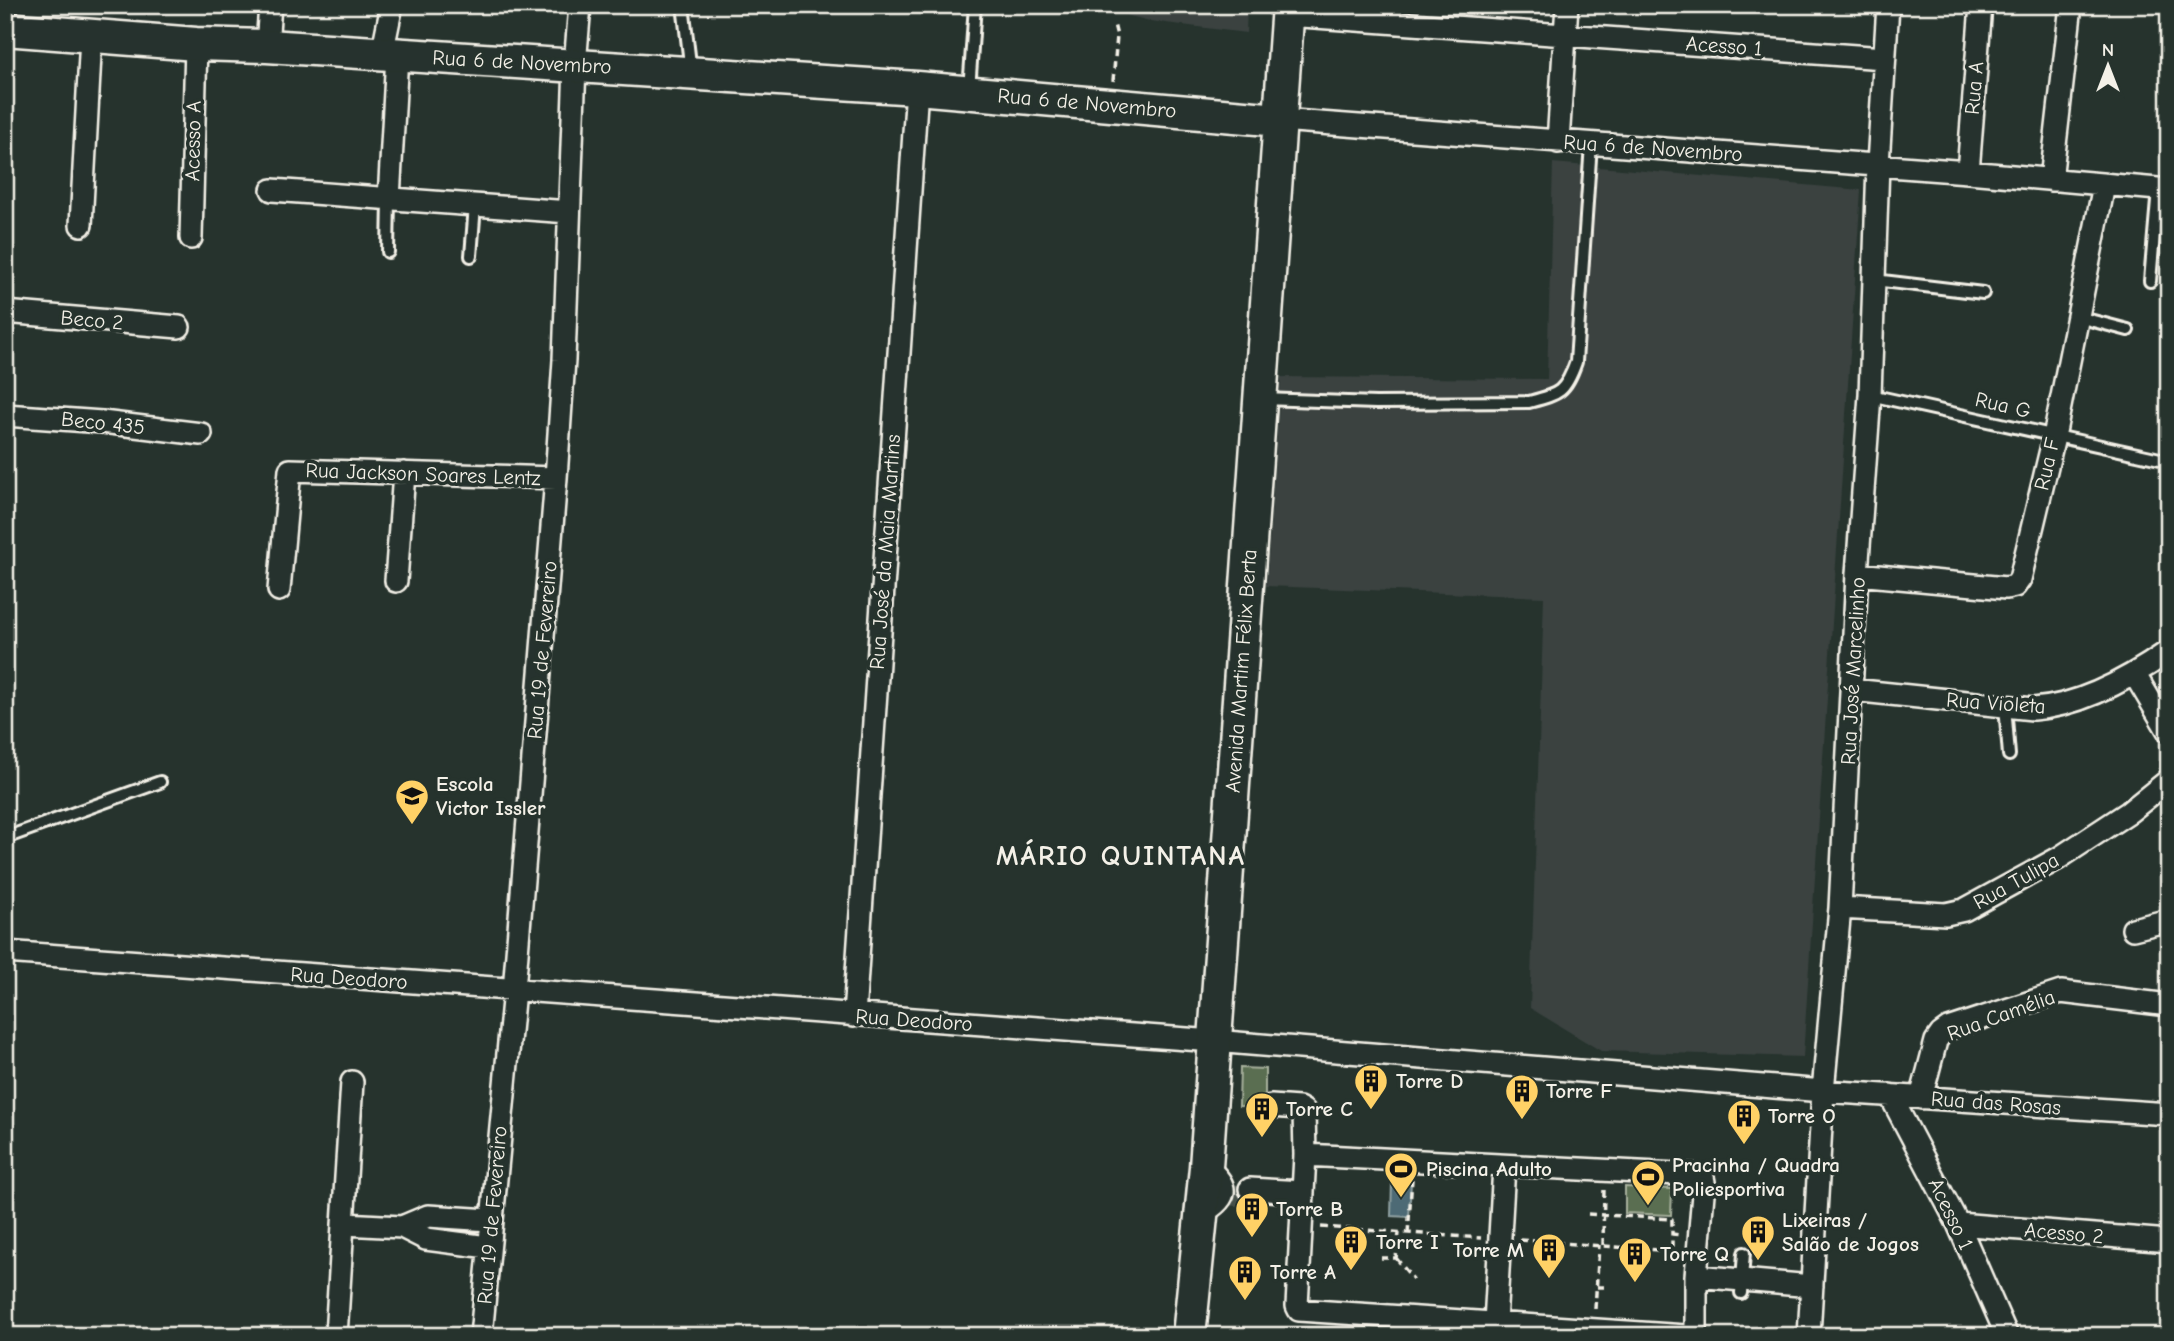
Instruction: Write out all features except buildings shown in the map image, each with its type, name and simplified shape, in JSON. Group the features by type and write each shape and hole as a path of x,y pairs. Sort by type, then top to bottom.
{"street":[{"path":"267,46 270,5"},
{"path":"389,199 392,5"},
{"name":"Rua 19 de Fevereiro","path":"481,1336 514,990 556,478 580,5"},
{"path":"1558,142 1567,5"},
{"name":"Rua José Marcelinho","path":"1809,1336 1823,1091 1840,908 1857,574 1870,395 1878,164 1888,5"},
{"name":"Rua A","path":"1968,172 1981,5"},
{"path":"2051,180 2071,5"},
{"name":"Acesso 1","path":"1288,10 1565,35 1884,58"},
{"name":"Avenida Martim Félix Berta","path":"1189,1336 1227,1191 1214,1041 1288,10"},
{"name":"Rua 6 de Novembro","path":"5,29 196,44 267,46 917,88 1558,142 1878,164 2163,190"},
{"path":"81,225 90,36"},
{"name":"Acesso A","path":"191,238 196,44"},
{"name":"Rua José da Maia Martins","path":"854,1016 917,88"},
{"name":"Rua F","path":"1857,574 2006,588 2015,586 2020,579 2054,437 2104,185"},
{"path":"272,190 569,212"},
{"name":"Beco 2","path":"5,312 179,327"},
{"name":"Beco 435","path":"5,415 102,422 201,434"},
{"name":"Rua Jackson Soares Lentz","path":"279,590 290,470 556,478"},
{"path":"396,581 404,473"},
{"name":"Rua Violeta","path":"1852,690 2033,709 2057,708 2135,675 2169,652"},
{"path":"2135,675 2169,732"},
{"name":"Rua Tulipa","path":"1840,908 1946,915 1964,910 2059,858 2129,812 2169,780"},
{"path":"2133,929 2169,920"},
{"name":"Rua Deodoro","path":"5,952 1214,1041 1823,1091"},
{"name":"Rua Camélia","path":"1921,1098 1936,1041 1948,1029 2053,993 2169,1005"},
{"path":"336,1336 352,1082"},
{"name":"Rua das Rosas","path":"1823,1091 2169,1114"},
{"name":"Acesso 1","path":"1890,1095 1958,1224 2007,1336"},
{"path":"1270,1106 1299,1108 1304,1111 1305,1155 1297,1306 1299,1310 1694,1336 1703,1177 1305,1155"},
{"path":"1495,1323 1504,1166"},
{"path":"1227,1191 1303,1196"},
{"path":"402,1227 428,1216 491,1220"},
{"path":"344,1223 402,1227 426,1239 488,1247"},
{"name":"Acesso 2","path":"1958,1224 2169,1241"},
{"path":"1696,1283 1811,1293"}],"lane":[{"path":"683,5 692,73"},
{"path":"969,93 975,5"},
{"path":"1260,399 1376,403 1529,402 1551,396 1568,384 1576,362 1591,144"},
{"path":"2150,281 2163,190"},
{"path":"388,252 389,199"},
{"path":"471,256 475,205"},
{"path":"1874,280 1983,293"},
{"path":"2078,317 2128,330"},
{"name":"Rua G","path":"1870,395 2169,461"},
{"path":"2005,706 2008,755"},
{"path":"5,838 160,782"},
{"path":"1741,1286 1744,1253"}],"path":[{"path":"1110,105 1117,36 1115,24"},
{"path":"1408,1233 1410,1182 1423,1161"},
{"path":"1587,1329 1597,1306 1605,1171"},
{"path":"1588,1214 1672,1219 1672,1234"},
{"path":"1399,1232 1396,1258 1413,1279"},
{"path":"1381,1258 1396,1258"},
{"path":"1597,1287 1606,1287"}],"shaded area":[{"path":"1086,5 1247,5 1246,33 1150,21"},
{"path":"1553,163 1861,190 1803,1057 1601,1051 1530,1008 1544,597 1266,586 1281,377 1547,379"}],"green space":[{"path":"1240,1068 1265,1069 1265,1107 1239,1106"},
{"name":"Pracinha / Quadra Poliesportiva","path":"1625,1187 1672,1189 1671,1215 1625,1213"}],"water":[{"name":"Piscina Adulto","path":"1392,1181 1411,1182 1409,1217 1391,1216"}],"tunnel":[{"path":"1230,1195 1250,1196"}],"place":[{"name":"Escola Victor Issler","path":"412,826"},
{"name":"Torre D","path":"1371,1111"},
{"name":"Torre F","path":"1522,1121"},
{"name":"Torre C","path":"1262,1139"},
{"name":"Torre O","path":"1744,1146"},
{"name":"Piscina Adulto","path":"1401,1199"},
{"name":"Pracinha / Quadra Poliesportiva","path":"1648,1207"},
{"name":"Torre B","path":"1252,1239"},
{"name":"Lixeiras / Salão de Jogos","path":"1758,1262"},
{"name":"Torre I","path":"1351,1272"},
{"name":"Torre M","path":"1549,1280"},
{"name":"Torre Q","path":"1635,1284"},
{"name":"Torre A","path":"1245,1302"}],"district":[{"name":"MÁRIO QUINTANA","path":"1121,855"}]}
